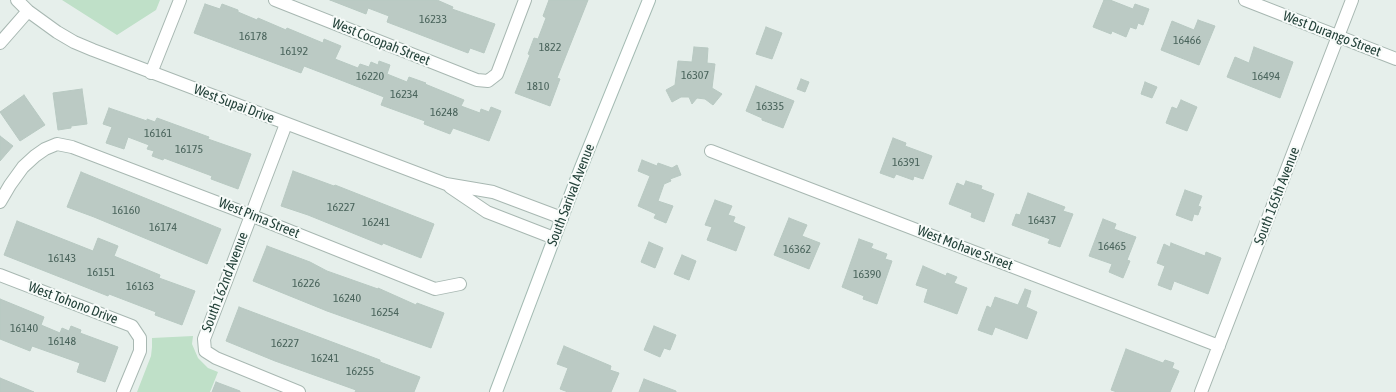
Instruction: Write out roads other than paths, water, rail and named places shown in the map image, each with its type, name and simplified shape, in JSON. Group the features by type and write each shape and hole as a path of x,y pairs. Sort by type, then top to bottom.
{"street":[{"name":"West Supai Drive","path":"17,0 28,11 57,32 74,42 151,73 446,184 493,192 562,218"},
{"path":"151,73 180,0"},
{"name":"West Cocopah Street","path":"275,0 477,80 488,81 497,74 525,0"},
{"name":"South Sarival Avenue","path":"496,392 554,238 649,0"},
{"name":"West Durango Street","path":"1245,0 1396,59"},
{"name":"South 165th Avenue","path":"1201,392 1352,0"},
{"path":"0,43 28,11"},
{"name":"South 162nd Avenue","path":"286,124 250,215 204,339 205,351 216,358 299,392"},
{"name":"West Pima Street","path":"0,202 23,167 45,149 57,144 86,151 435,289 460,284"},
{"name":"West Mohave Street","path":"711,151 1219,346"},
{"name":"West Supai Drive","path":"446,184 487,212 554,238"},
{"name":"West Tohono Drive","path":"0,275 132,326 140,338 140,351 123,392"}]}
